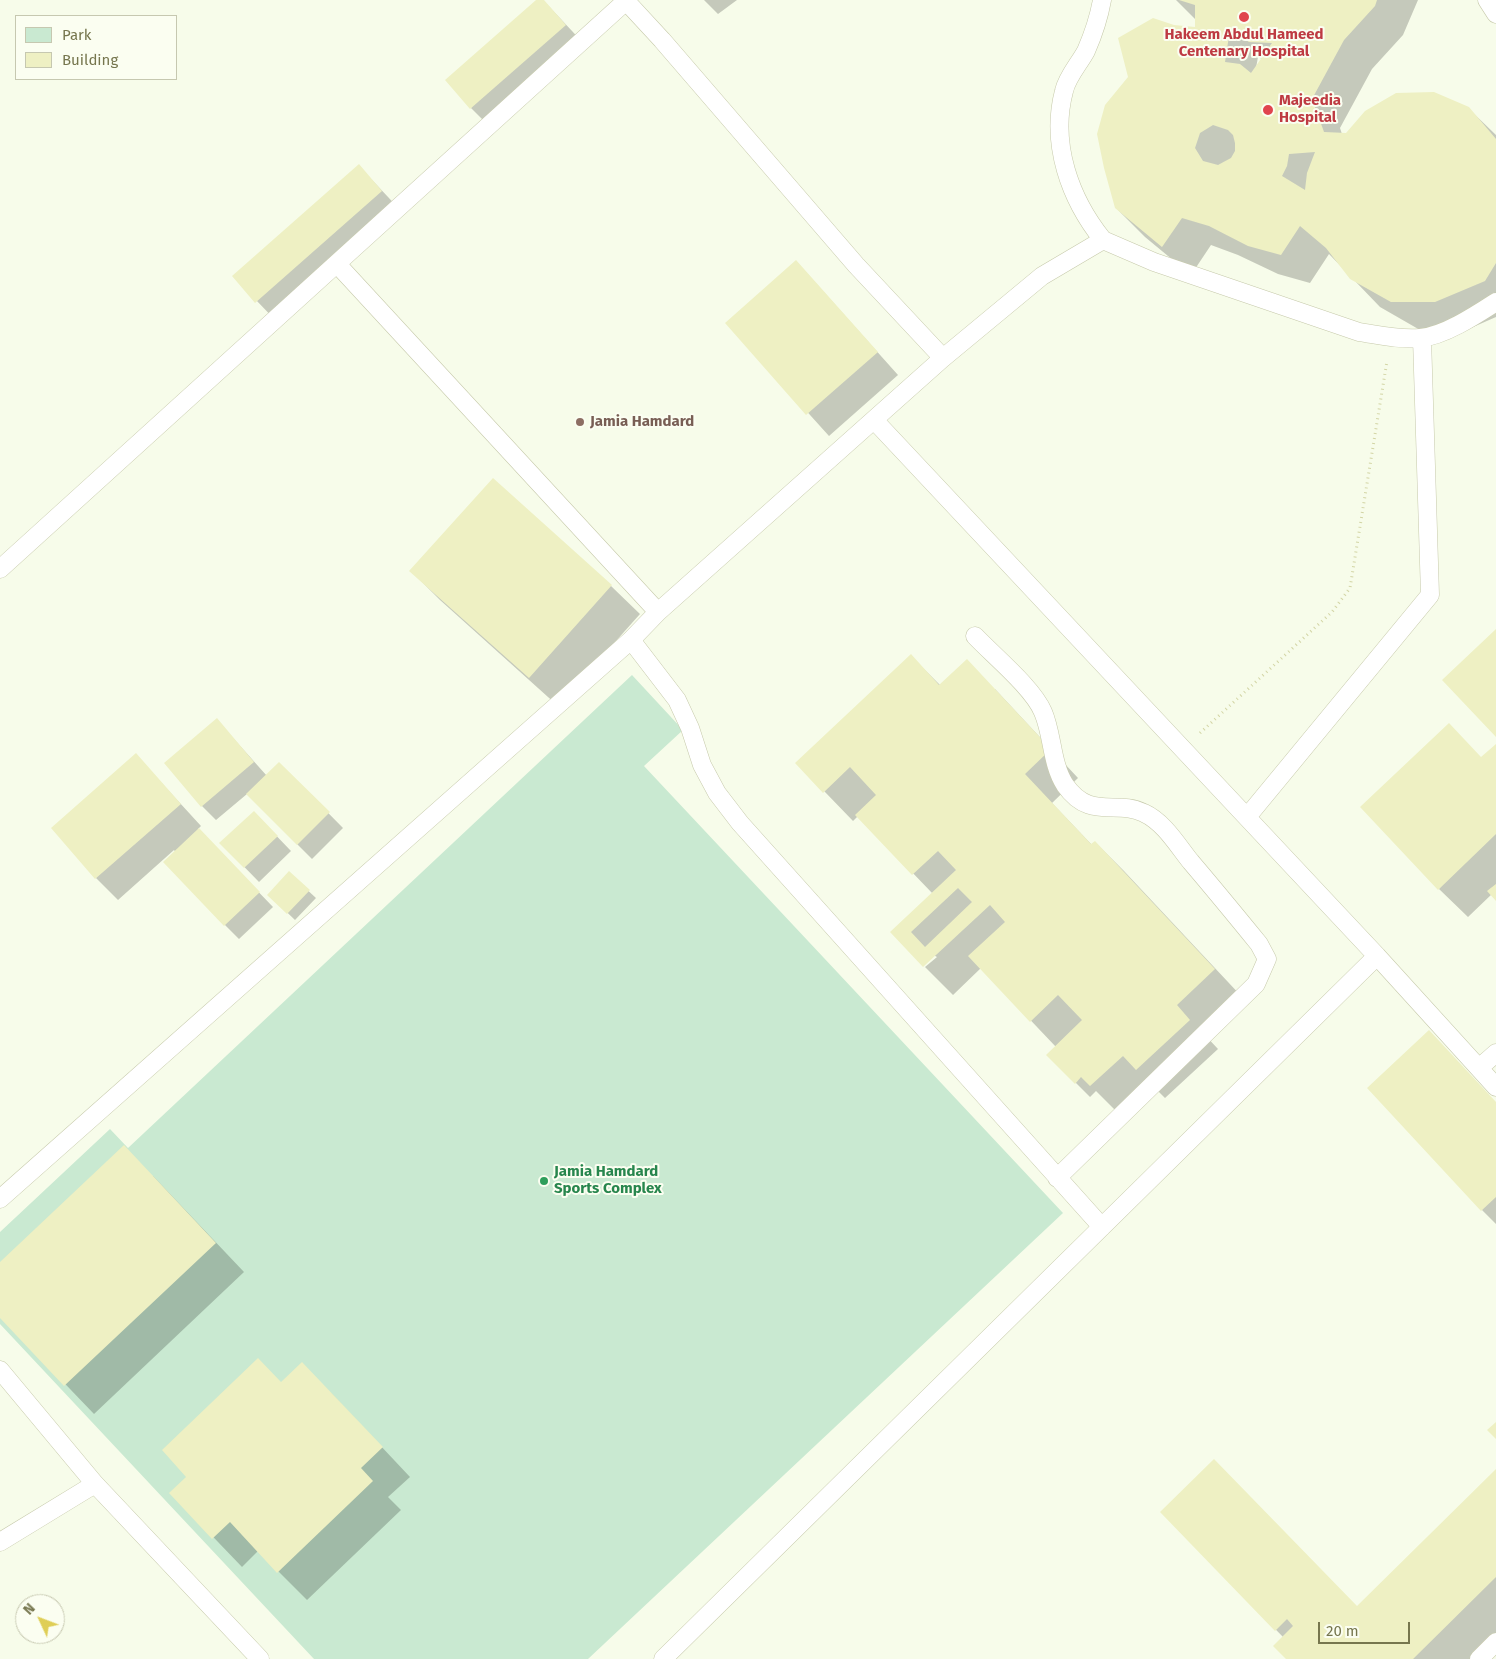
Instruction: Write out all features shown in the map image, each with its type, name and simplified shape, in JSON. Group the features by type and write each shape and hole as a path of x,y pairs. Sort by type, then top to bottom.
{"lane":[{"path":"1102,0 1086,50 1064,90 1058,134 1068,179 1089,222 1103,240 1154,262 1349,329 1391,338 1422,338 1463,323 1496,302"},
{"path":"1487,0 1496,14"},
{"path":"0,569 626,1 662,40 856,265 944,358"},
{"path":"0,1200 631,640 658,612 944,358 1042,276 1103,240"},
{"path":"337,264 658,612"},
{"path":"1247,817 1430,595 1422,338"},
{"path":"875,421 1377,956 1496,1087"},
{"path":"974,636 1033,696 1043,712 1056,764 1065,785 1080,799 1095,808 1122,808 1144,813 1165,830 1259,944 1267,959 1256,984 1057,1178"},
{"path":"631,640 678,700 690,728 702,765 717,793 740,823 1102,1227"},
{"path":"662,1659 1377,956"},
{"path":"1479,1068 1496,1053"},
{"path":"0,1370 95,1484 260,1659"},
{"path":"0,1542 95,1484"},
{"path":"1479,1659 1496,1642"}],"path":[{"path":"1183,749 1332,612 1350,588 1391,338"}],"green space":[{"name":"Jamia Hamdard Sports Complex","path":"632,675 683,730 644,766 1063,1213 588,1659 314,1659 0,1324 0,1232 110,1129 128,1148"}],"building":[{"path":"536,0 544,0 566,25 470,109 445,80"},
{"path":"1179,0 1377,0 1375,6 1344,40 1312,99 1324,132 1346,133 1365,111 1396,93 1434,92 1469,107 1496,139 1496,263 1485,281 1435,302 1391,302 1350,279 1326,248 1300,226 1281,255 1248,246 1209,226 1182,218 1162,247 1115,208 1097,134 1105,105 1128,77 1118,38 1153,18 1174,25 1195,27 1195,5","holes":["1230,29 1249,42 1272,43 1251,73 1240,64 1225,62","1213,125 1228,130 1233,135 1235,143 1235,151 1231,158 1218,165 1203,161 1195,148 1200,133","1315,152 1307,173 1305,190 1282,176 1287,166 1289,154"]},
{"path":"359,164 382,191 255,303 232,276"},
{"path":"796,260 878,352 806,415 725,323"},
{"path":"493,478 612,585 529,678 409,571"},
{"path":"1496,629 1496,737 1442,680"},
{"path":"911,654 939,685 967,659 1051,749 1025,774 1091,844 1095,841 1215,969 1177,1005 1190,1020 1136,1070 1123,1056 1090,1086 1081,1077 1075,1084 1046,1055 1082,1020 1058,995 1030,1022 968,956 1005,922 990,905 923,967 890,932 956,870 938,851 912,875 855,815 876,795 850,767 823,793 795,763","holes":["958,888 972,902 925,947 911,932"]},
{"path":"217,718 254,762 201,807 164,763"},
{"path":"1449,723 1481,757 1496,744 1496,834 1438,890 1360,807"},
{"path":"136,753 181,804 95,879 51,828"},
{"path":"279,762 330,812 297,845 246,794"},
{"path":"254,811 278,836 244,868 219,843"},
{"path":"199,828 260,892 224,926 163,862"},
{"path":"289,871 310,890 287,914 267,895"},
{"path":"1496,884 1496,901 1487,891"},
{"path":"1429,1030 1496,1102 1496,1197 1481,1211 1367,1088"},
{"path":"124,1145 216,1243 64,1386 0,1318 0,1262"},
{"path":"258,1358 281,1382 302,1362 383,1447 361,1468 373,1481 277,1573 230,1522 212,1539 169,1493 186,1477 162,1450"},
{"path":"1496,1422 1496,1439 1487,1430"},
{"path":"1214,1459 1357,1606 1496,1469 1496,1577 1413,1659 1286,1659 1273,1646 1293,1626 1287,1619 1275,1631 1160,1512"}],"place":[{"name":"Hakeem Abdul Hameed Centenary Hospital","path":"1244,17"},
{"name":"Majeedia Hospital","path":"1268,110"},
{"name":"Jamia Hamdard","path":"580,422"},
{"name":"Jamia Hamdard Sports Complex","path":"544,1181"}]}
